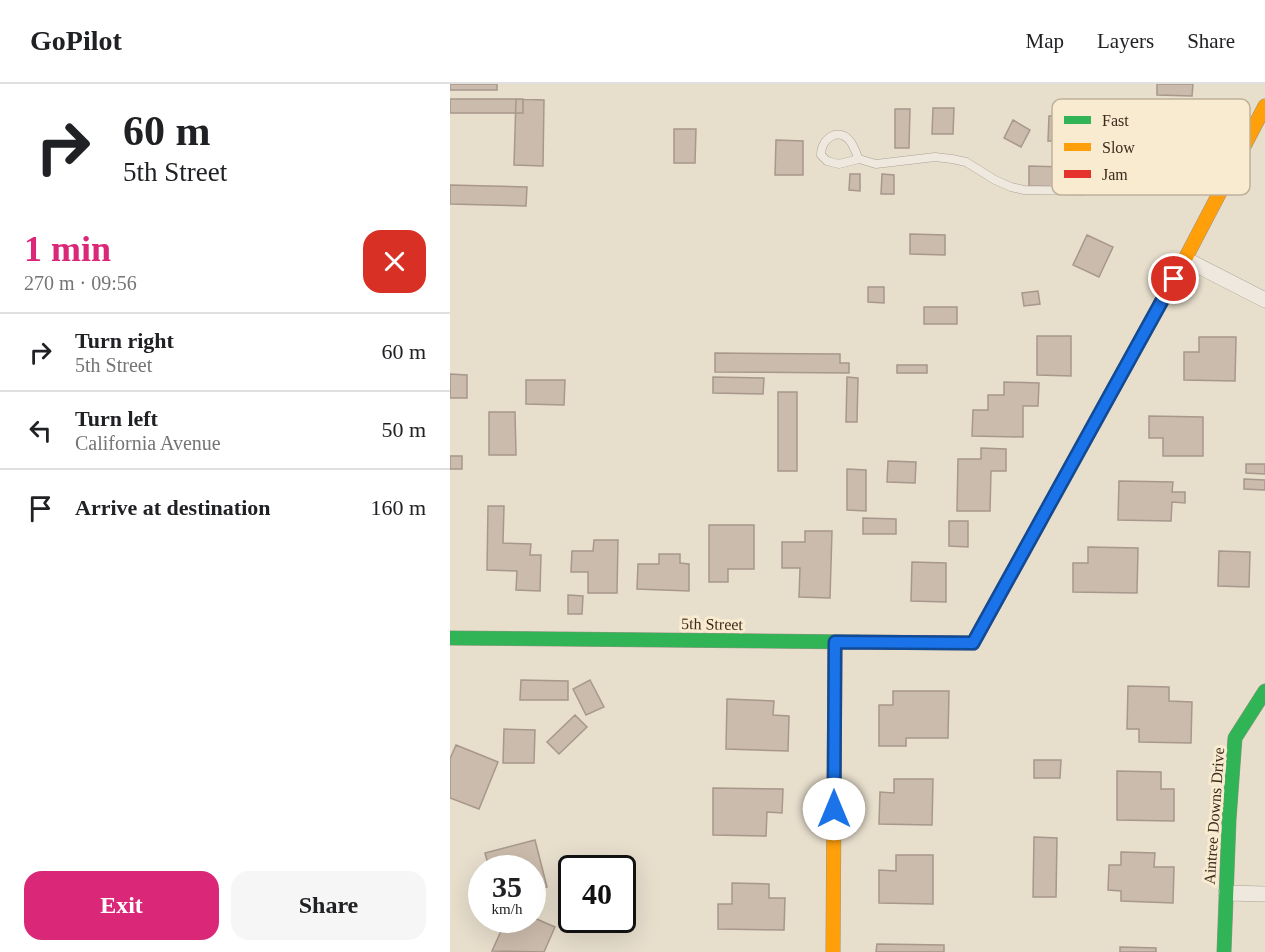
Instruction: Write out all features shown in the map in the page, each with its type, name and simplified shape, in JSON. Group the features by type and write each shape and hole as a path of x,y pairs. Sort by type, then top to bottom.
{"street":[{"path":"1250,135 1265,106"},
{"path":"1219,195 1185,259 1265,300"},
{"name":"5th Street","path":"450,638 973,643 1185,259"},
{"path":"833,952 835,642"},
{"name":"Aintree Downs Drive","path":"1224,952 1235,738 1265,692"},
{"path":"1226,893 1265,894"}],"lane":[{"path":"859,159 850,140 842,136 832,136 824,140 821,147 821,155 827,161 839,164 859,159 876,164 935,157 952,159 966,162 1003,183 1024,190 1052,190"}],"building":[{"path":"450,84 497,84 497,90 450,90"},
{"path":"1157,84 1193,84 1192,96 1157,95"},
{"path":"450,99 523,99 523,113 450,113"},
{"path":"516,99 544,100 543,166 514,165"},
{"path":"933,108 954,108 953,134 932,134"},
{"path":"895,109 910,109 909,148 895,148"},
{"path":"1049,116 1052,116 1052,141 1048,141"},
{"path":"1013,120 1030,130 1021,147 1004,138"},
{"path":"674,129 696,129 695,163 674,163"},
{"path":"776,140 803,141 803,175 775,175"},
{"path":"1029,166 1052,167 1052,187 1029,186"},
{"path":"850,174 860,174 860,191 849,190"},
{"path":"882,174 894,175 894,194 881,194"},
{"path":"450,185 527,187 526,206 450,204"},
{"path":"910,234 945,235 945,255 910,254"},
{"path":"1087,235 1113,247 1099,277 1073,265"},
{"path":"868,287 884,287 884,303 868,302"},
{"path":"1038,291 1040,304 1024,306 1022,293"},
{"path":"924,307 957,307 957,324 924,324"},
{"path":"1037,336 1071,336 1071,376 1037,375"},
{"path":"1199,337 1236,337 1235,381 1184,380 1184,352 1199,352"},
{"path":"715,353 840,354 840,363 849,363 849,373 715,372"},
{"path":"897,365 927,365 927,373 897,373"},
{"path":"450,374 467,375 467,398 450,398"},
{"path":"713,377 764,378 763,394 713,393"},
{"path":"847,377 858,378 857,422 846,422"},
{"path":"526,380 565,380 564,405 526,404"},
{"path":"1004,382 1039,383 1038,406 1023,406 1023,437 972,436 973,410 988,410 988,395 1004,395"},
{"path":"778,392 797,392 797,471 778,471"},
{"path":"489,412 515,412 516,455 489,455"},
{"path":"1149,416 1203,417 1203,456 1163,456 1163,438 1149,438"},
{"path":"981,448 1006,449 1006,471 991,471 990,511 957,511 958,459 981,459"},
{"path":"450,456 462,456 462,469 450,469"},
{"path":"888,461 916,462 915,483 887,482"},
{"path":"1246,464 1265,464 1265,474 1246,473"},
{"path":"847,469 866,470 866,511 847,510"},
{"path":"1244,479 1265,480 1265,490 1244,489"},
{"path":"1119,481 1173,482 1172,492 1185,492 1185,503 1172,502 1171,521 1118,520"},
{"path":"488,506 504,506 503,543 531,544 530,555 541,555 540,591 516,590 517,571 487,570"},
{"path":"863,518 896,519 896,534 863,534"},
{"path":"949,521 968,521 968,547 949,546"},
{"path":"709,525 754,525 754,569 728,569 728,582 709,582"},
{"path":"805,531 832,531 830,598 799,597 800,568 782,568 782,542 805,542"},
{"path":"594,540 618,540 617,593 588,593 588,572 571,572 572,551 593,551"},
{"path":"1088,547 1138,548 1137,593 1073,592 1073,563 1088,563"},
{"path":"1219,551 1250,552 1249,587 1218,586"},
{"path":"659,554 680,554 680,563 689,564 689,591 637,589 638,564 659,564"},
{"path":"912,562 946,563 946,602 911,601"},
{"path":"568,595 583,596 582,614 568,614"},
{"path":"521,680 568,681 568,700 520,700"},
{"path":"590,680 604,707 586,715 573,689"},
{"path":"1128,686 1169,687 1169,701 1192,702 1191,743 1139,742 1139,729 1127,729"},
{"path":"893,691 949,691 948,738 906,738 906,746 879,746 879,705 893,705"},
{"path":"727,699 774,701 773,715 789,716 788,751 726,749"},
{"path":"575,715 587,727 559,754 547,742"},
{"path":"504,729 535,730 534,763 503,763"},
{"path":"456,745 498,762 479,809 450,798 450,759"},
{"path":"1034,760 1061,760 1060,778 1034,778"},
{"path":"1117,771 1161,772 1161,789 1174,789 1174,821 1117,820"},
{"path":"894,779 933,779 932,825 879,824 880,792 894,793"},
{"path":"713,788 783,789 782,813 767,812 766,836 713,835"},
{"path":"1034,837 1057,838 1056,897 1033,897"},
{"path":"535,840 539,855 486,855 485,853"},
{"path":"1121,852 1155,853 1154,867 1174,867 1173,903 1121,901 1121,891 1108,890 1109,865 1121,865"},
{"path":"896,855 933,855 933,904 879,903 879,870 896,871"},
{"path":"732,883 769,884 769,898 785,898 784,930 718,929 718,904 732,904"},
{"path":"546,923 555,927 544,952 492,951 500,933 546,933"},
{"path":"877,944 944,945 944,952 876,952"},
{"path":"1120,947 1156,948 1156,952 1120,952"}],"traffic: fast":[{"path":"450,638 857,642"},
{"path":"1224,952 1235,738 1265,691"}],"traffic: slow":[{"path":"1250,135 1265,106"},
{"path":"1041,520 1218,195"},
{"path":"833,952 835,642"}],"traffic: jam":[{"path":"857,642 973,643 1041,520"}],"route":[{"path":"834,809 835,642 973,643 1174,279"}]}
